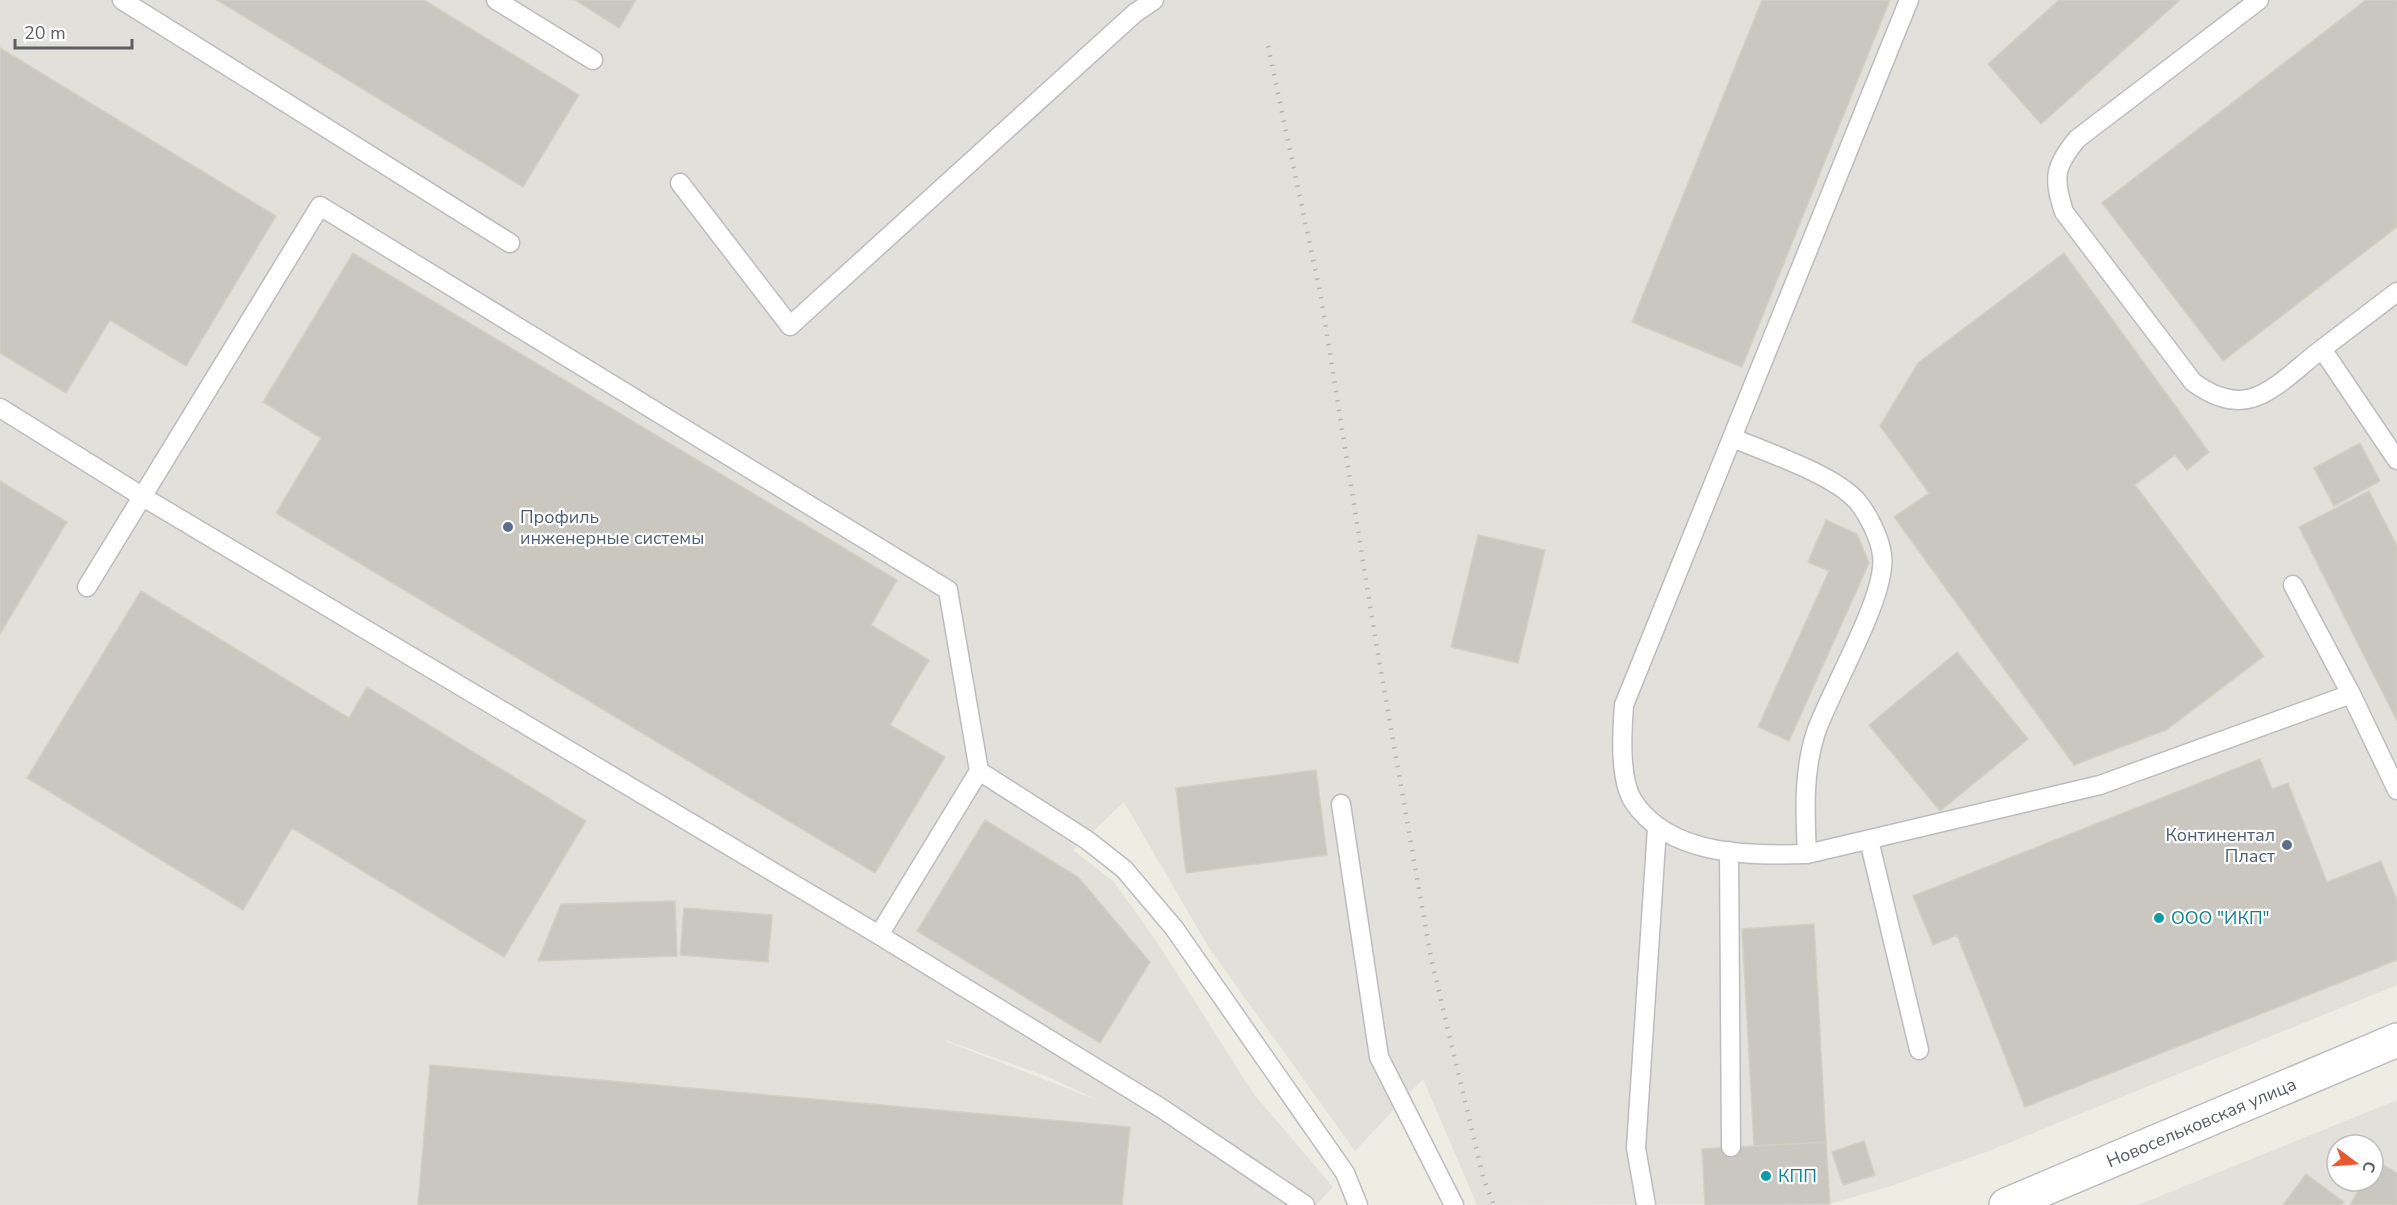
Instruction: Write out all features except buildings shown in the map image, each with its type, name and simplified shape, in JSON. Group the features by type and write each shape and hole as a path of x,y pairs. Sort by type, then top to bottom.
{"street":[{"name":"Новосельковская улица","path":"2006,1205 2397,1040"}],"lane":[{"path":"122,0 510,243"},
{"path":"496,0 593,60"},
{"path":"680,183 790,326 1135,13 1154,0"},
{"path":"1910,0 1624,705 1621,751 1632,800 1657,828 1697,845 1769,855 1807,854 2100,784 2351,694"},
{"path":"2259,0 2077,139 2060,160 2056,187 2064,212 2193,382 2211,395 2235,401 2259,398 2397,292"},
{"path":"87,587 320,206 948,591 979,771 879,935"},
{"path":"2322,350 2397,460"},
{"path":"0,408 142,497 879,935 1161,1108 1305,1205"},
{"path":"1732,438 1834,482 1858,502 1872,526 1882,555 1880,586 1816,733 1804,794 1807,854"},
{"path":"2293,585 2351,694 2397,790"},
{"path":"979,771 1087,840 1124,869 1174,928 1325,1144 1345,1173 1358,1205"},
{"path":"1341,804 1379,1057 1454,1205"},
{"path":"1646,1205 1636,1148 1657,828"},
{"path":"1869,840 1918,1050"},
{"path":"1729,851 1731,1147"}],"shaded area":[{"path":"0,0 2397,0 2397,985 1989,1151 1891,1186 1830,1204 1477,1205 1423,1079 1355,1151 1209,948 1124,802 1073,850 1114,882 1159,945 1253,1093 1333,1187 1316,1205 0,1205","holes":["945,1040 1046,1076 1102,1102"]},
{"path":"2397,1100 2397,1205 2138,1205"}],"railway":[{"path":"1268,46 1321,297 1375,637 1431,958 1483,1177 1494,1205"}],"place":[{"name":"Профиль инженерные системы","path":"508,527"},
{"name":"Континентал Пласт","path":"2287,845"},
{"name":"ООО \"ИКП\"","path":"2159,918"},
{"name":"КПП","path":"1766,1176"}]}
